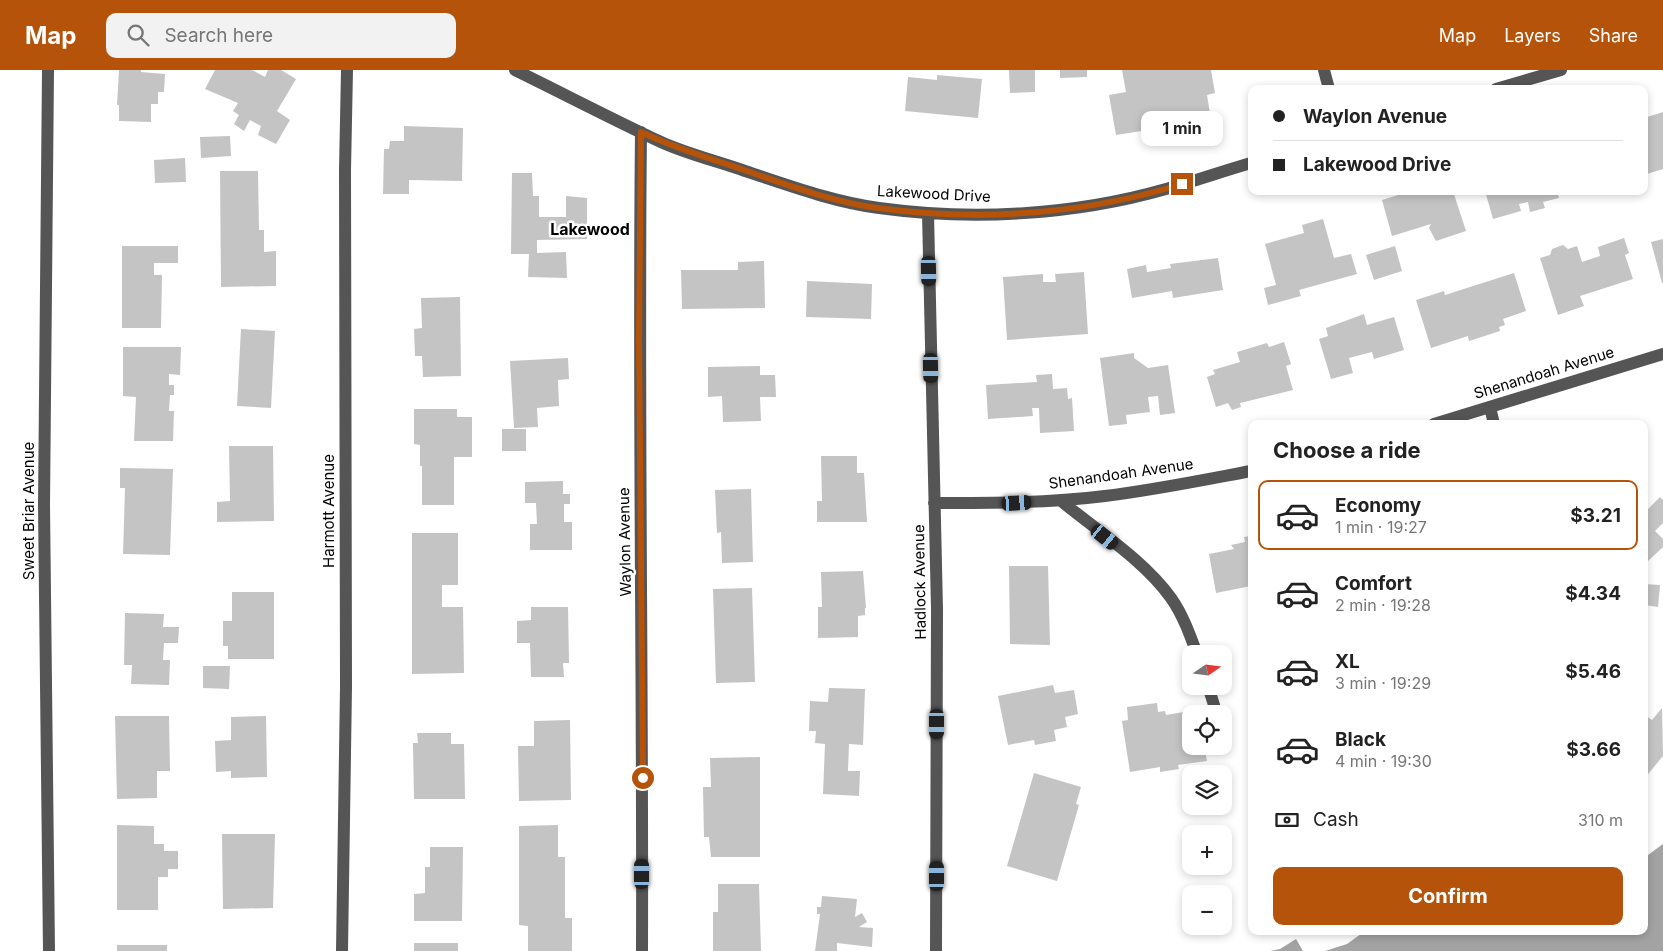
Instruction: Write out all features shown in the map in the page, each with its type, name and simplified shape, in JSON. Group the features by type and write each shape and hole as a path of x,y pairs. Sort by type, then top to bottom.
{"street":[{"name":"Sweet Briar Avenue","path":"48,70 44,505 49,951"},
{"name":"Harmott Avenue","path":"342,951 346,687 345,170 347,70"},
{"name":"Lakewood Drive","path":"515,70 672,146 841,200 878,208 928,213 988,214 1057,210 1111,202 1165,189 1248,164"},
{"path":"1324,70 1328,85"},
{"path":"1510,85 1561,70"},
{"name":"Waylon Avenue","path":"641,132 639,338 643,691 642,951"},
{"name":"Hadlock Avenue","path":"928,213 937,609 936,951"},
{"name":"Shenandoah Avenue","path":"1447,420 1663,354"},
{"path":"1490,407 1493,420"},
{"name":"Shenandoah Avenue","path":"934,503 1060,500 1155,489 1248,472"},
{"path":"1060,500 1150,573 1172,599 1188,628 1193,645"},
{"path":"1211,695 1214,705"}],"shaded area":[{"path":"1663,844 1663,951 1325,951 1347,944 1359,935 1648,935 1648,855"},
{"path":"1296,939 1303,951 1270,951 1280,949"}],"building":[{"path":"119,70 141,70 141,72 165,74 164,92 158,92 158,104 151,104 151,122 119,121 119,105 117,105"},
{"path":"215,70 252,70 265,77 268,70 281,70 296,79 277,111 290,120 276,144 258,135 261,126 250,120 244,131 234,124 239,115 233,111 238,103 205,89"},
{"path":"1009,70 1035,70 1035,92 1010,93"},
{"path":"1060,70 1087,70 1087,77 1060,78"},
{"path":"1122,70 1211,70 1215,93 1207,95 1211,120 1116,135 1109,95 1126,92"},
{"path":"937,75 982,79 978,118 905,111 908,77 937,80"},
{"path":"1663,112 1663,169 1648,174 1648,117"},
{"path":"404,126 463,128 462,181 409,180 409,194 383,194 384,149 389,149 390,141 404,141"},
{"path":"230,136 231,156 201,158 200,137"},
{"path":"185,158 186,182 155,183 154,160"},
{"path":"220,171 258,171 259,230 264,230 264,252 276,251 276,286 221,287"},
{"path":"512,173 532,173 533,196 539,196 539,217 566,217 566,196 587,198 587,239 537,240 537,253 566,252 567,278 528,277 529,254 511,254"},
{"path":"1398,195 1454,195 1466,231 1436,241 1429,228 1431,224 1392,236 1382,200"},
{"path":"1486,195 1558,195 1559,198 1543,202 1545,208 1530,212 1528,202 1519,204 1521,211 1493,219"},
{"path":"1323,219 1334,258 1351,254 1357,274 1299,290 1301,296 1268,305 1264,288 1276,285 1265,244 1304,233 1302,225"},
{"path":"1624,238 1629,253 1625,255 1633,279 1580,296 1584,306 1558,315 1540,258 1550,255 1552,249 1563,245 1568,249 1577,246 1582,262 1600,256 1598,247"},
{"path":"1663,239 1663,283 1662,283 1651,242"},
{"path":"122,246 178,246 178,263 154,263 154,275 162,275 161,328 122,328"},
{"path":"1395,246 1402,271 1374,280 1366,255"},
{"path":"1218,258 1223,290 1173,298 1172,291 1132,298 1127,269 1146,265 1147,272 1171,268 1170,264"},
{"path":"764,261 765,308 682,309 681,270 738,270 738,262"},
{"path":"1084,272 1088,334 1007,340 1003,277 1043,274 1043,282 1056,282 1055,274"},
{"path":"1514,273 1526,311 1503,319 1505,325 1499,327 1500,331 1469,341 1468,336 1431,348 1416,300 1444,291 1445,295"},
{"path":"807,281 872,284 871,319 806,317"},
{"path":"460,297 461,376 423,377 422,356 415,356 414,329 422,328 421,298"},
{"path":"1364,314 1367,325 1394,317 1404,350 1374,359 1372,352 1349,358 1353,373 1331,379 1319,339 1328,336 1326,328"},
{"path":"241,329 275,331 271,408 237,406"},
{"path":"1284,342 1291,364 1286,366 1293,390 1240,403 1241,407 1232,410 1228,403 1216,407 1207,377 1215,374 1213,370 1240,362 1237,352 1267,343 1269,347"},
{"path":"123,347 181,347 180,375 169,374 169,385 174,385 174,395 170,395 169,411 174,411 173,441 134,441 136,397 123,396"},
{"path":"1134,353 1134,358 1148,368 1168,365 1175,413 1160,415 1158,396 1148,397 1150,412 1126,415 1127,424 1109,426 1100,358"},
{"path":"568,358 569,379 558,380 559,406 537,408 538,427 514,428 510,361"},
{"path":"760,366 760,375 775,375 776,397 760,397 761,421 723,422 722,396 708,397 708,367"},
{"path":"1052,374 1053,389 1067,388 1068,399 1072,398 1074,431 1040,433 1039,408 1032,408 1033,416 988,419 986,385 1037,382 1036,375"},
{"path":"414,409 457,409 457,417 472,417 472,457 454,457 454,505 422,505 422,466 420,466 420,445 414,444"},
{"path":"502,429 526,429 526,451 502,451"},
{"path":"229,446 273,446 274,521 217,522 217,502 230,501"},
{"path":"821,456 857,456 857,473 864,473 867,522 817,522 817,501 822,501"},
{"path":"120,468 173,469 170,555 123,554 125,488 120,488"},
{"path":"563,481 563,494 570,494 570,504 564,504 564,522 572,522 572,550 530,550 530,524 537,524 536,503 525,503 525,482"},
{"path":"751,489 753,562 722,563 721,532 717,533 715,490"},
{"path":"1660,497 1663,500 1663,523 1655,531 1663,539 1663,547 1648,561 1648,509"},
{"path":"412,533 458,533 458,585 442,585 442,607 463,607 464,673 412,674"},
{"path":"1248,536 1248,587 1216,593 1209,554 1234,549 1231,545 1245,542 1244,537"},
{"path":"1009,566 1048,566 1050,645 1010,644"},
{"path":"863,571 866,608 865,615 858,616 858,637 818,638 818,607 822,607 821,572"},
{"path":"1648,584 1660,585 1658,607 1648,606"},
{"path":"752,588 755,682 716,683 713,589"},
{"path":"232,592 274,592 274,659 228,659 228,646 223,646 223,621 232,621"},
{"path":"531,607 568,607 569,663 563,663 564,677 531,677 530,643 517,643 517,621 531,620"},
{"path":"125,613 164,614 163,627 179,627 178,643 164,643 163,660 170,660 169,685 131,684 132,665 124,665"},
{"path":"203,666 230,666 229,689 203,688"},
{"path":"1053,685 1055,693 1074,690 1078,714 1065,717 1067,727 1054,730 1056,741 1035,745 1034,740 1008,745 998,696"},
{"path":"829,688 865,689 863,745 849,744 848,771 860,771 859,796 823,794 825,744 815,743 816,731 809,731 810,701 828,702"},
{"path":"1157,703 1158,712 1165,711 1166,715 1182,712 1182,755 1206,755 1207,761 1178,765 1179,769 1160,772 1160,767 1130,772 1122,721 1128,720 1127,707"},
{"path":"1662,708 1663,756 1648,774 1648,717 1652,720"},
{"path":"115,716 169,716 170,771 157,771 157,798 117,799"},
{"path":"266,716 267,777 231,778 231,771 216,772 215,741 231,740 231,717"},
{"path":"570,720 571,800 519,801 518,746 534,746 534,721"},
{"path":"417,733 451,733 451,744 464,744 465,799 414,799 413,743 418,743"},
{"path":"760,757 760,857 711,857 709,837 704,837 703,787 711,787 710,758"},
{"path":"1034,773 1081,787 1076,804 1079,805 1057,881 1007,866"},
{"path":"117,825 154,826 154,844 164,844 164,851 178,851 178,869 168,869 168,877 158,877 158,910 117,910"},
{"path":"558,825 558,857 565,857 565,918 572,918 572,951 528,951 528,926 519,925 519,826"},
{"path":"222,834 275,834 273,908 223,909"},
{"path":"430,847 463,847 462,921 414,921 414,894 425,893 425,867 430,867"},
{"path":"718,884 759,884 761,951 713,951 713,912 718,912"},
{"path":"822,896 857,899 855,917 862,913 867,922 859,927 873,928 872,947 837,943 837,951 815,951 820,914 817,914 817,907 821,907"},
{"path":"414,943 458,943 458,951 414,951"},
{"path":"117,945 167,945 167,951 117,951"}],"district":[{"name":"Lakewood","path":"590,229"}],"route":[{"path":"643,778 639,338 641,132 662,142 774,180 841,200 878,208 928,213 988,214 1057,210 1111,202 1182,184"}]}
